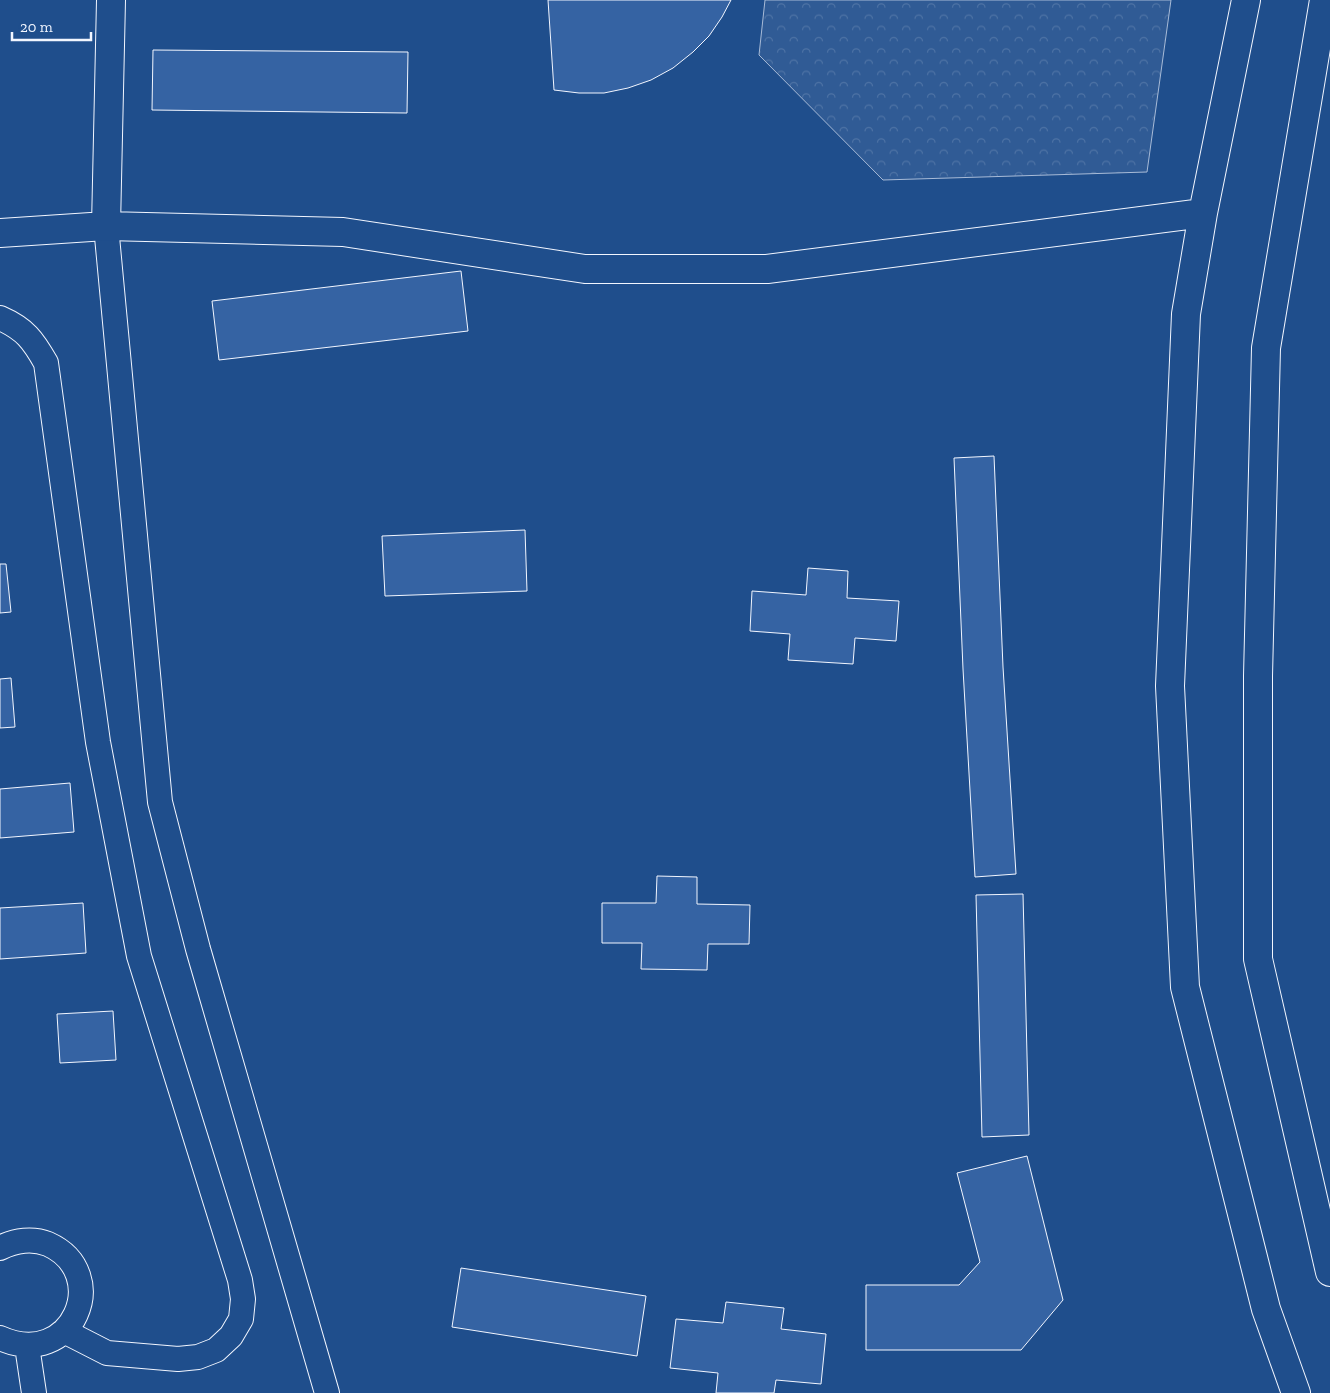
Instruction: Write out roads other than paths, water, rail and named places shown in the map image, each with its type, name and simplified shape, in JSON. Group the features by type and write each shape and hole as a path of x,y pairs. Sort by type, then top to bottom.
{"main road":[{"path":"106,226 111,0"},
{"path":"1246,0 1203,213 1186,314 1170,686 1185,987 1266,1309 1296,1393"},
{"path":"1324,0 1266,348 1258,676 1258,959 1330,1272"},
{"path":"0,234 106,226 344,232 585,269 767,269 1203,213"}],"street":[{"path":"106,226 160,802 198,949 327,1393"},
{"path":"0,318 16,325 34,342 46,364 98,742 139,956 240,1280 243,1299 240,1319 231,1336 216,1350 198,1357 178,1359 107,1354 64,1331"},
{"path":"0,1248 15,1241 29,1240 48,1245 66,1256 77,1274 81,1294 73,1320 64,1331 53,1339 40,1344 26,1346 13,1344 0,1338"},
{"path":"26,1346 34,1393"}]}
